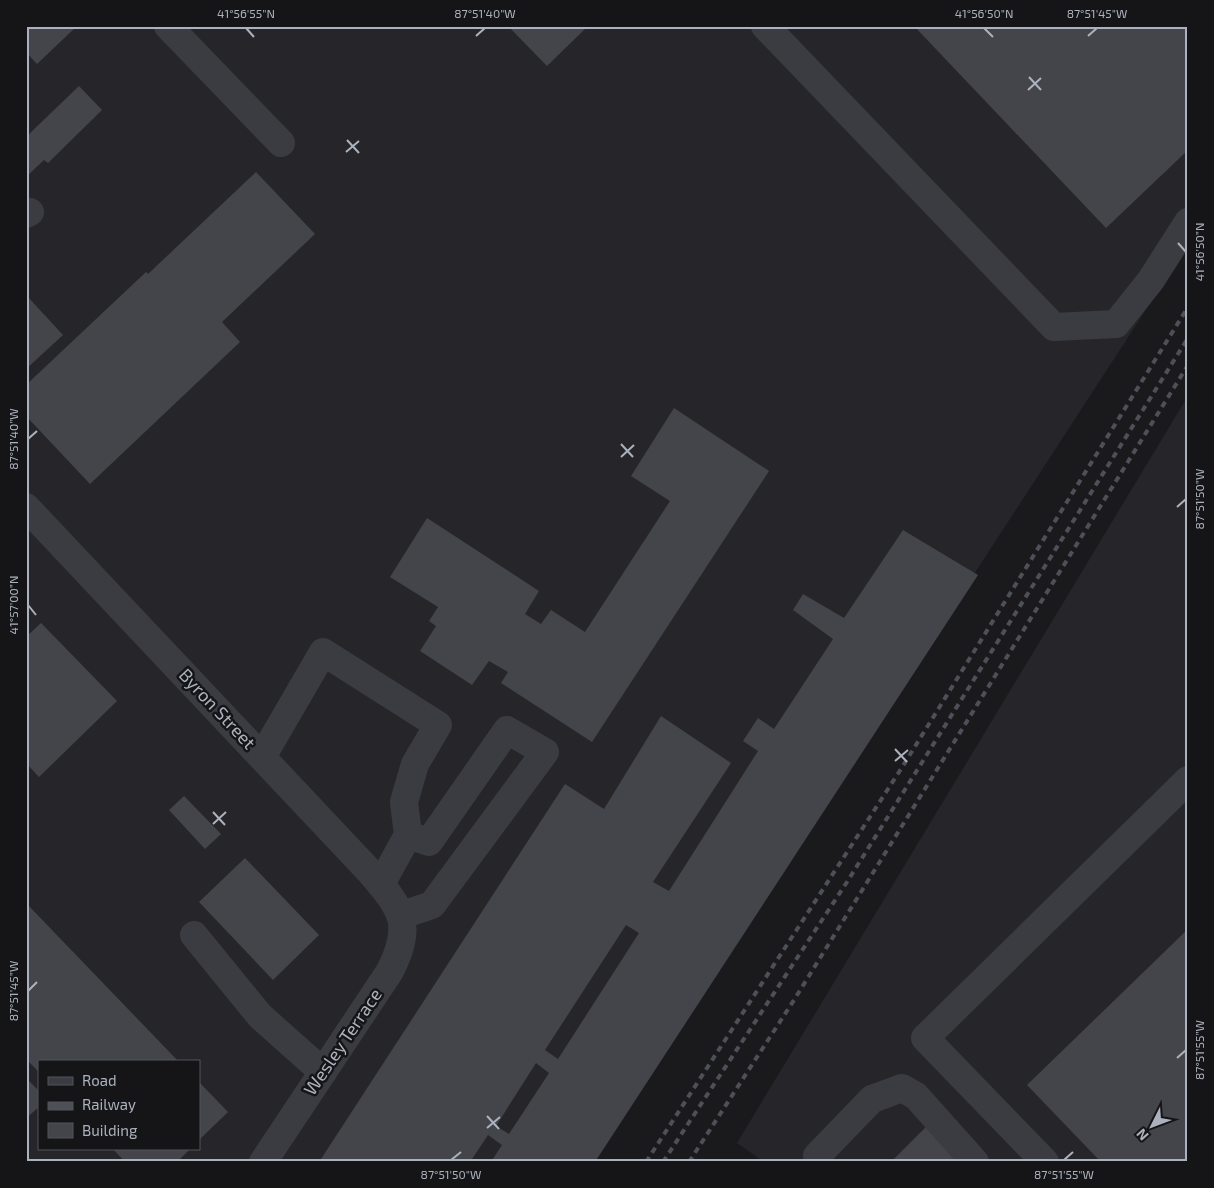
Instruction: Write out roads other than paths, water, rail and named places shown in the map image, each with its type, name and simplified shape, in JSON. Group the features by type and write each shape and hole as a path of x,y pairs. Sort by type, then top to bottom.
{"street":[{"path":"168,26 281,143"},
{"path":"765,26 1054,327 1116,324 1151,280 1188,222"},
{"name":"Byron Street","path":"26,507 382,884 402,915"},
{"path":"262,758 323,652 438,725 416,764 404,802 408,835 382,884"},
{"path":"402,915 432,905 545,752 507,730 429,842 408,835"},
{"path":"1044,1162 926,1038 1188,780"},
{"name":"Wesley Terrace","path":"263,1162 396,959 403,934 402,915"},
{"path":"194,935 260,1016 323,1072"},
{"path":"816,1156 872,1099 902,1088 916,1096 975,1162"}],"railway":[{"path":"646,1162 901,769 1188,307"},
{"path":"663,1162 847,882 1188,338"},
{"path":"689,1162 794,1000 1188,365"}]}
